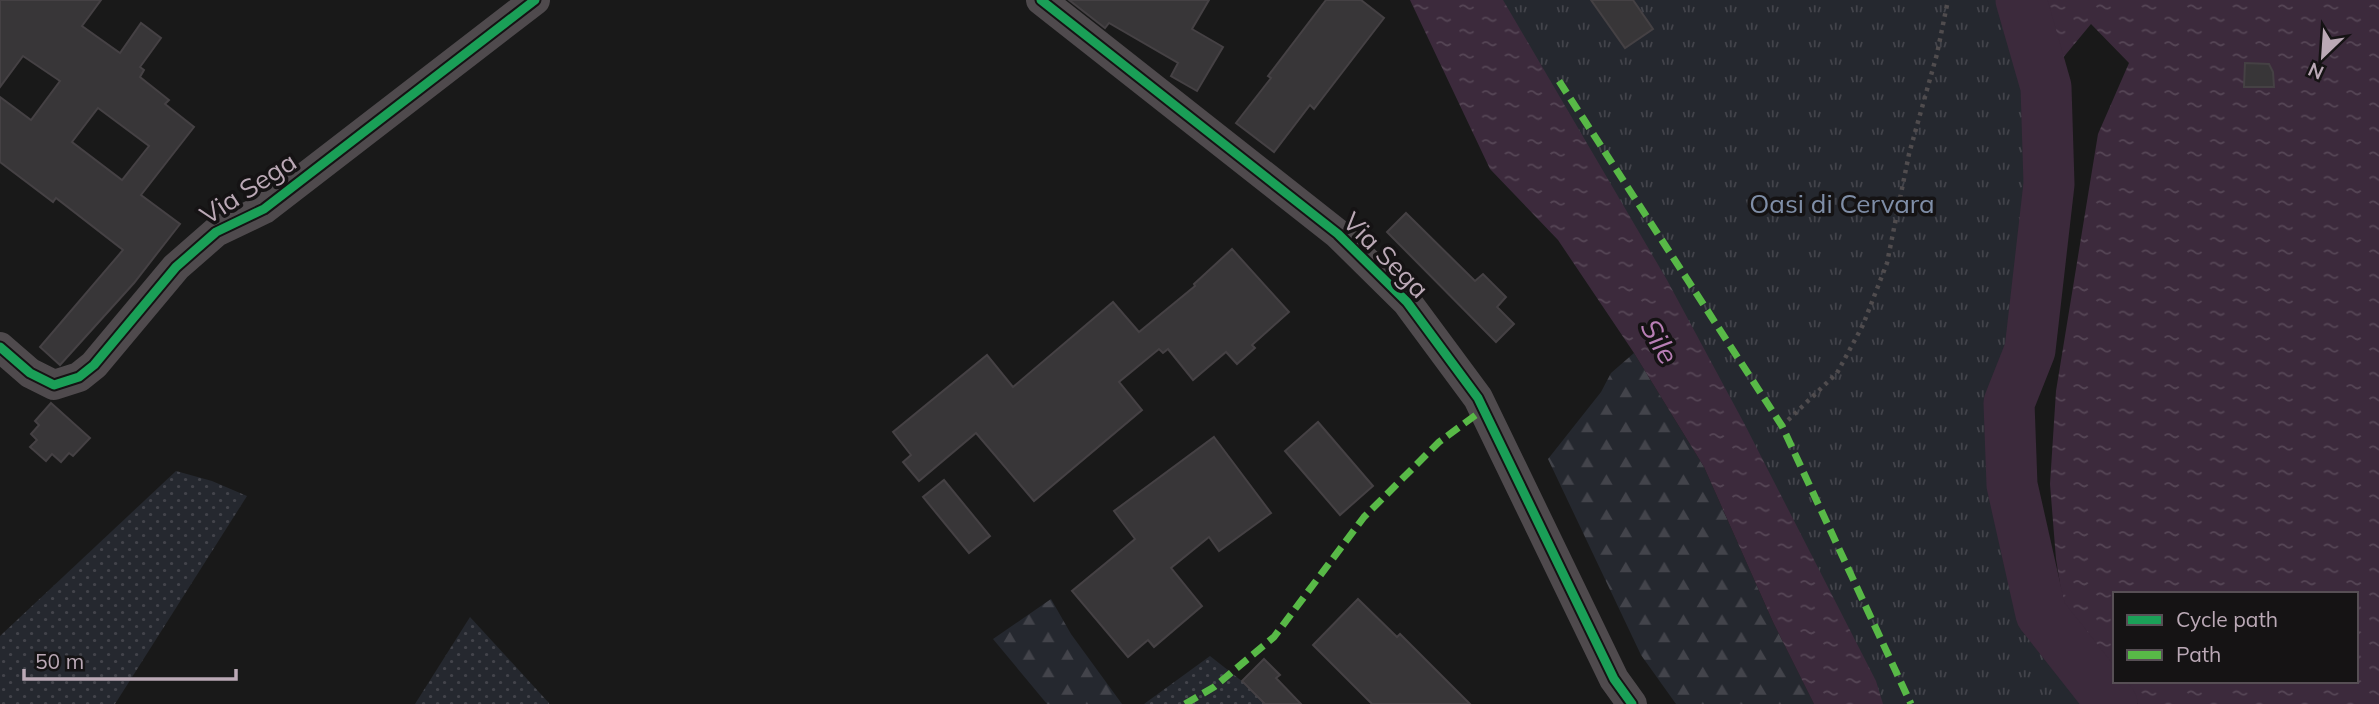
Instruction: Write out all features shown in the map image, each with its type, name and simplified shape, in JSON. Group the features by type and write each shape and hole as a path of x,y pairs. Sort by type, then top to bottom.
{"street":[{"name":"Via Sega","path":"0,347 30,373 54,385 79,377 94,365 176,267 216,232 264,209 535,0"},
{"name":"Via Sega","path":"1041,0 1338,234 1407,302 1478,398 1614,679 1632,704"}],"path":[{"path":"1782,426 1837,373 1863,325 1887,262 1909,154 1937,54 1948,0"}],"green space":[{"name":"Oasi di Cervara","path":"1486,0 2021,0 2046,87 2049,184 2030,350 2009,403 2012,485 2041,614 2112,704 1881,704"},
{"path":"1634,353 1704,467 1773,622 1814,704 1676,704 1641,655 1548,459 1601,392 1611,373"},
{"path":"176,471 212,481 247,496 115,704 0,704 0,636"},
{"path":"1051,599 1071,634 1122,704 1047,704 993,639"},
{"path":"470,617 549,703 549,704 415,704"},
{"path":"1210,656 1271,704 1144,704"}],"water":[{"name":"Sile","path":"1410,0 1503,0 1667,280 1745,425 1876,681 1883,704 1814,704 1773,622 1704,467 1634,353 1558,240 1490,169"},
{"path":"2043,0 2379,0 2379,704 2138,704 2101,676 2066,621 2056,559 2050,484 2056,391 2098,134 2129,63 2091,24 2062,59"}],"building":[{"path":"0,0 101,0 82,26 120,53 141,23 161,38 140,67 144,70 140,77 169,100 165,104 194,127 141,195 180,224 134,283 60,365 40,347 123,250 56,198 53,202 0,162 0,97 31,120 60,81 23,56 0,87","holes":["98,108 149,146 122,180 72,142"]},
{"path":"1069,0 1209,0 1192,29 1223,47 1197,91 1171,76 1178,63 1109,23 1105,28"},
{"path":"1326,0 1361,0 1384,18 1314,109 1310,105 1274,152 1236,123"},
{"path":"1591,0 1633,0 1653,29 1625,48"},
{"path":"2245,63 2269,64 2273,72 2274,87 2244,87"},
{"path":"1406,213 1475,281 1483,274 1506,297 1497,307 1514,324 1496,342 1387,232"},
{"path":"1232,249 1289,312 1252,345 1255,348 1237,364 1226,352 1193,380 1168,349 1163,353 1159,349 1119,382 1142,410 1034,501 976,433 919,481 903,462 911,455 893,432 987,355 1013,387 1113,302 1139,332 1195,286 1194,284"},
{"path":"51,403 90,438 73,456 69,453 61,462 52,454 46,461 30,447 37,440 31,434 39,425 35,421"},
{"path":"1318,422 1373,486 1340,515 1285,451"},
{"path":"1214,437 1271,513 1219,551 1209,537 1171,568 1202,606 1154,647 1148,640 1128,657 1072,591 1135,539 1114,511"},
{"path":"944,480 990,536 969,553 923,497"},
{"path":"1358,599 1397,637 1400,634 1470,704 1372,704 1313,645"},
{"path":"1264,659 1280,675 1276,678 1301,704 1265,704 1242,681"}],"waterway":[{"path":"2021,0 2046,87 2049,184 2030,350 2009,403 2012,485 2041,614 2112,704"}],"marked path":[{"path":"1559,81 1782,426 1911,704"},
{"path":"1185,704 1214,687 1274,637 1364,517 1439,442 1484,409"}],"cycle path":[{"path":"0,347 30,373 54,385 79,377 94,365 176,267 216,232 264,209 535,0"},
{"path":"1041,0 1338,234 1407,302 1478,398 1614,679 1632,704"}]}
